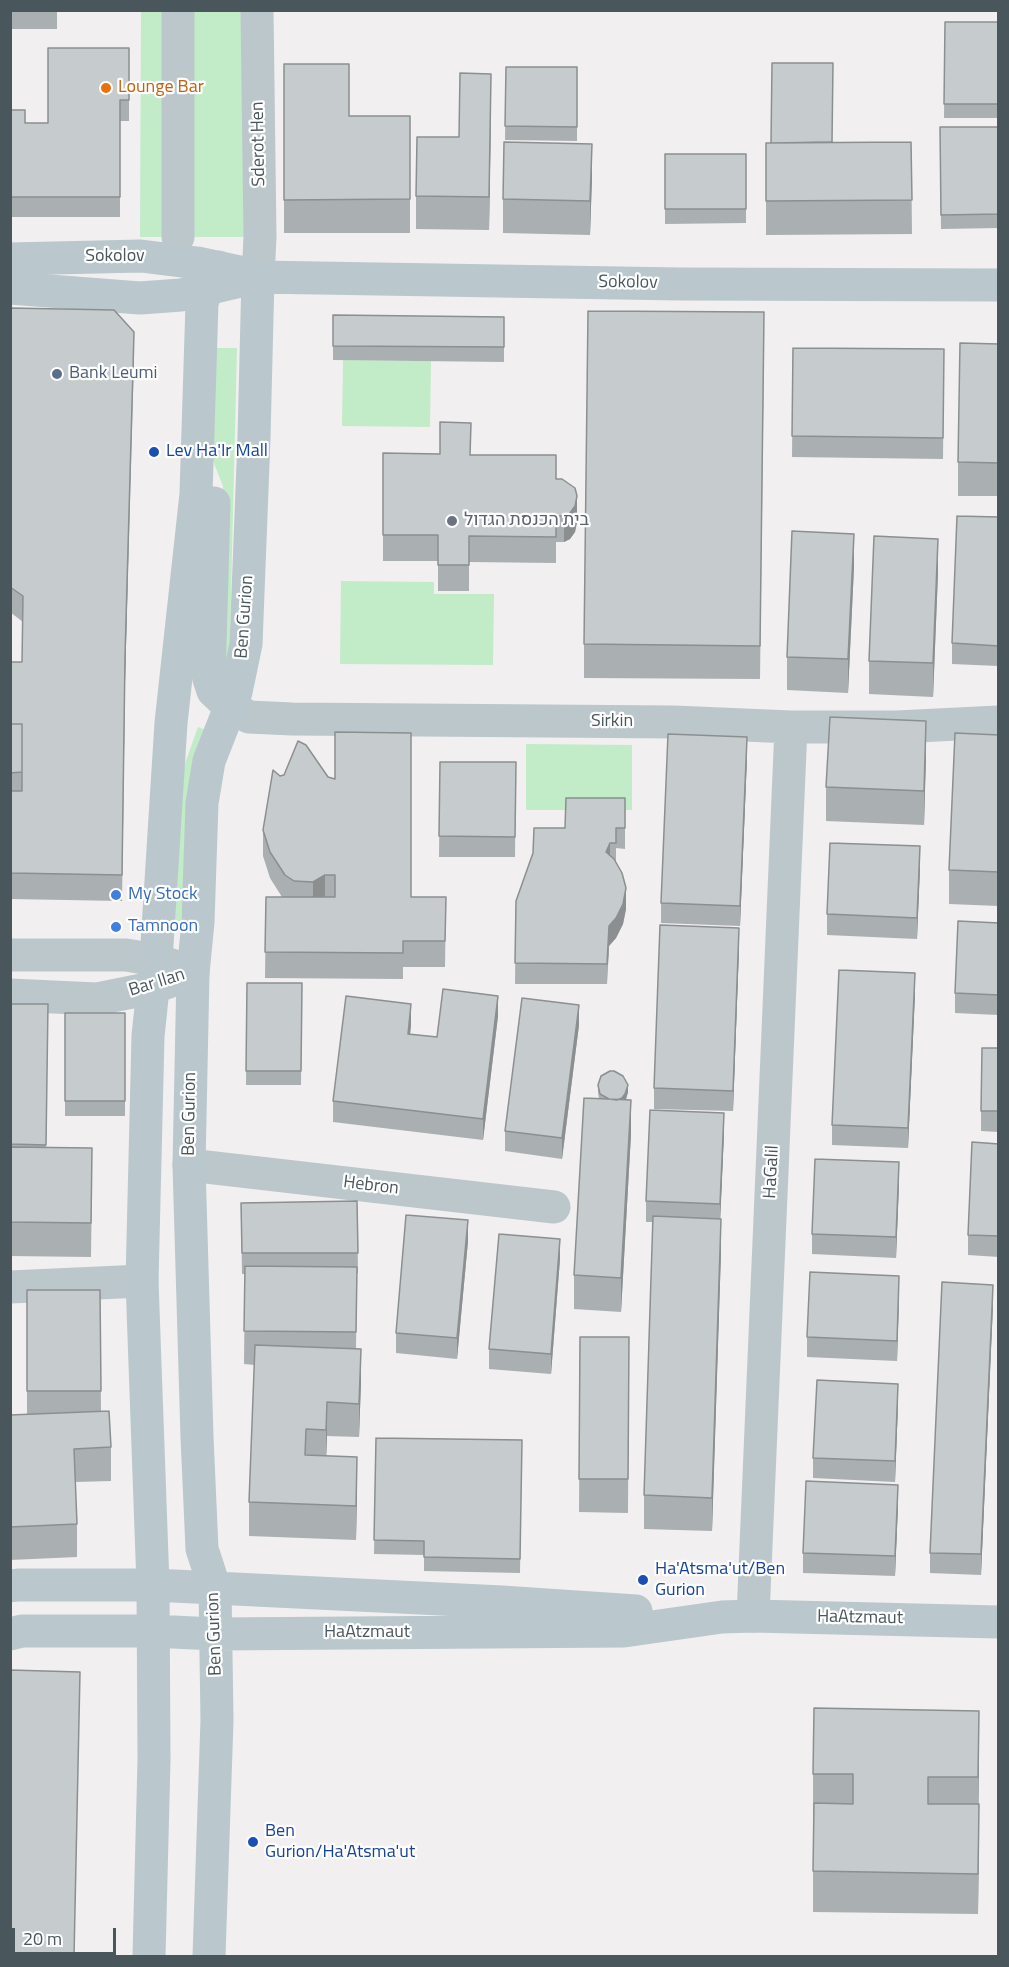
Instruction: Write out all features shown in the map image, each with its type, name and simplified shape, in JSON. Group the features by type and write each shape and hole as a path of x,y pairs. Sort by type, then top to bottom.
{"street":[{"path":"178,10 178,237"},
{"name":"Sderot Hen","path":"257,10 260,227 258,277"},
{"name":"Sokolov","path":"10,259 141,256 209,292"},
{"name":"Sokolov","path":"10,288 140,298 188,311 209,292 258,277 680,284 999,285"},
{"name":"Ben Gurion","path":"209,1956 217,1731 215,1589 202,1549 189,1165 193,973 198,922 202,803 209,761 236,692 246,644 258,277"},
{"path":"149,1956 154,1760 153,1585 142,1281 148,1036 171,723 196,495 209,292"},
{"path":"198,464 214,493 209,679 213,692 229,706"},
{"name":"Sirkin","path":"229,706 249,717 292,719 674,722 791,727 897,727 999,722"},
{"name":"HaGalil","path":"737,1616 791,727"},
{"name":"Bar Ilan","path":"10,955 126,956 154,974"},
{"name":"Bar Ilan","path":"10,995 97,999 154,974 193,973"},
{"name":"Hebron","path":"189,1165 554,1207"},
{"path":"10,1287 142,1281"},
{"name":"HaAtzmaut","path":"10,1586 153,1585 737,1616 999,1622"},
{"name":"HaAtzmaut","path":"10,1634 22,1631 152,1631 215,1634 624,1631 737,1616"}],"green space":[{"path":"141,11 257,11 260,237 140,237"},
{"path":"212,348 237,348 229,676 219,676 223,486 211,456"},
{"path":"343,360 431,361 430,427 342,426"},
{"path":"341,581 434,582 434,594 494,594 493,665 340,664"},
{"path":"198,727 208,731 189,807 181,925 171,925 183,769"},
{"path":"526,744 632,745 632,810 526,810"}],"building":[{"path":"945,22 999,22 999,104 944,104"},
{"path":"48,48 129,48 129,100 120,100 120,197 10,197 10,110 25,110 25,123 48,123"},
{"path":"772,63 833,63 832,142 771,143"},
{"path":"284,64 349,64 349,116 410,116 410,199 284,200"},
{"path":"506,67 577,67 577,127 505,126"},
{"path":"460,73 491,74 489,197 416,196 417,137 459,137"},
{"path":"940,127 999,127 999,214 941,215"},
{"path":"504,142 592,144 590,201 503,199"},
{"path":"911,142 912,200 766,201 766,143"},
{"path":"665,154 746,154 746,209 665,209"},
{"path":"10,308 114,310 134,332 125,656 122,875 10,873 10,791 22,791 22,724 10,724 10,662 22,662 23,596 10,587"},
{"path":"588,311 764,312 760,646 584,644"},
{"path":"333,315 504,317 504,347 333,346"},
{"path":"960,343 999,344 999,463 958,462"},
{"path":"793,348 944,349 943,438 792,436"},
{"path":"440,422 471,423 470,455 556,455 556,479 562,479 575,488 577,496 575,506 570,513 556,516 556,537 469,536 469,565 438,565 438,535 383,535 383,453 440,454"},
{"path":"957,516 999,517 999,646 952,643"},
{"path":"792,531 854,534 848,659 787,657"},
{"path":"874,536 938,539 933,663 869,661"},
{"path":"830,717 926,721 924,791 826,787"},
{"path":"10,724 22,724 22,772 10,773"},
{"path":"335,732 411,733 411,897 446,897 445,941 403,941 403,953 265,952 266,897 335,897 335,875 325,875 313,882 294,881 285,875 270,852 263,830 273,770 280,776 284,775 298,741 306,745 328,777 335,779"},
{"path":"955,733 999,735 999,872 949,870"},
{"path":"668,734 747,737 740,906 661,903"},
{"path":"440,762 516,762 515,837 439,836"},
{"path":"566,798 625,798 625,828 616,828 616,843 610,843 606,852 614,859 622,873 626,888 623,904 609,926 607,964 515,963 516,901 533,853 534,828 565,828"},
{"path":"830,843 920,846 917,918 827,914"},
{"path":"958,921 999,923 999,995 955,993"},
{"path":"660,925 739,928 733,1091 654,1088"},
{"path":"839,970 915,973 908,1128 832,1125"},
{"path":"247,983 302,983 301,1071 246,1071"},
{"path":"443,989 498,996 483,1119 333,1101 346,996 411,1004 408,1034 437,1037"},
{"path":"522,998 579,1005 562,1138 505,1131"},
{"path":"10,1004 48,1004 46,1145 10,1144"},
{"path":"65,1013 125,1013 125,1101 65,1101"},
{"path":"982,1048 999,1048 999,1111 981,1111"},
{"path":"610,1071 623,1076 628,1085 625,1094 617,1100 600,1094 598,1085 601,1076"},
{"path":"584,1098 631,1100 621,1278 574,1275"},
{"path":"650,1110 724,1113 720,1204 646,1201"},
{"path":"972,1142 999,1144 999,1236 968,1235"},
{"path":"10,1147 92,1148 91,1223 10,1222"},
{"path":"815,1159 899,1162 896,1237 812,1234"},
{"path":"357,1201 358,1253 242,1253 241,1203"},
{"path":"406,1215 468,1220 457,1338 396,1333"},
{"path":"653,1216 721,1219 712,1498 644,1495"},
{"path":"499,1234 560,1239 551,1354 489,1349"},
{"path":"245,1266 357,1267 356,1332 244,1331"},
{"path":"810,1272 899,1276 897,1341 807,1337"},
{"path":"942,1282 993,1285 981,1554 930,1553"},
{"path":"27,1290 100,1290 101,1391 27,1391"},
{"path":"580,1337 629,1337 628,1479 579,1479"},
{"path":"255,1345 361,1349 359,1404 327,1402 326,1430 306,1429 305,1455 357,1457 356,1506 249,1502"},
{"path":"817,1380 898,1384 895,1461 813,1458"},
{"path":"109,1411 111,1447 74,1449 77,1524 10,1527 10,1415"},
{"path":"376,1438 522,1440 520,1559 424,1557 424,1541 374,1540"},
{"path":"806,1481 898,1485 895,1556 803,1553"},
{"path":"10,1670 80,1672 74,1956 10,1956"},
{"path":"814,1708 979,1711 978,1777 928,1777 928,1804 979,1804 978,1874 813,1871 814,1803 853,1804 853,1774 813,1774"}],"place":[{"name":"Lounge Bar","path":"106,88"},
{"name":"Bank Leumi","path":"57,374"},
{"name":"Lev Ha'Ir Mall","path":"154,452"},
{"name":"בית הכנסת הגדול","path":"452,521"},
{"name":"My Stock","path":"116,895"},
{"name":"Tamnoon","path":"116,927"},
{"name":"Ha'Atsma'ut/Ben Gurion","path":"643,1580"},
{"name":"Ben Gurion/Ha'Atsma'ut","path":"253,1842"}]}
